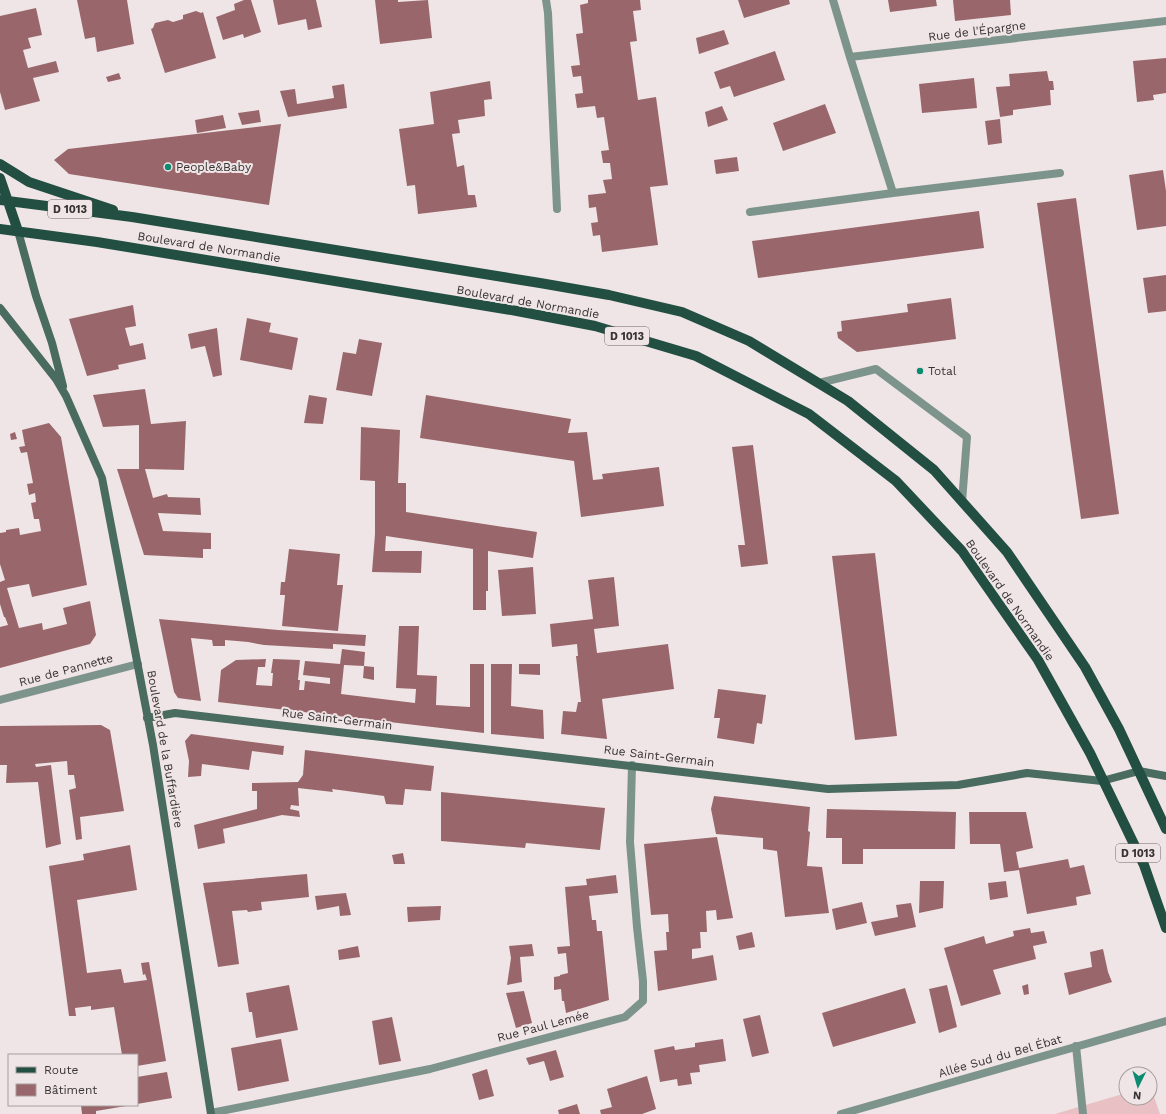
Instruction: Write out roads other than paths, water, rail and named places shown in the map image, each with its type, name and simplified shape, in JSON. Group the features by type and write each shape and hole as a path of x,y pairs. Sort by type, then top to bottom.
{"main road":[{"path":"0,164 29,182 132,217"},
{"path":"0,178 4,200 18,231"},
{"name":"D 1013","path":"4,200 132,217"},
{"name":"Boulevard de Normandie","path":"132,217 609,295 682,312 749,341 848,401 934,470 1007,552 1085,667 1119,729 1166,828"},
{"name":"D 1013","path":"0,230 18,231"},
{"name":"Boulevard de Normandie","path":"18,231 97,242 517,311 595,326 696,356 809,414 896,481 962,551 1038,660 1090,753 1102,781 1144,865 1166,928"}],"street":[{"path":"546,0 548,13 557,208"},
{"path":"833,0 893,193"},
{"name":"Rue de l'Épargne","path":"850,57 1166,21"},
{"path":"750,212 1060,173"},
{"name":"Boulevard de la Buffardière","path":"18,231 36,296 52,343 66,396"},
{"name":"Boulevard de la Buffardière","path":"0,308 56,379 66,396 102,478 148,718 211,1113"},
{"path":"819,383 876,369 967,438 962,502"},
{"name":"Rue de Pannette","path":"0,700 138,664"},
{"name":"Rue Saint-Germain","path":"148,718 175,713 828,789 958,785 1027,772 1102,781 1139,771 1166,776"},
{"name":"Rue Paul Lemée","path":"211,1113 430,1069 625,1017 643,1001 643,981 636,927 630,842 632,765"},
{"name":"Allée Sud du Bel Ébat","path":"841,1114 1166,1020"},
{"path":"1076,1046 1083,1114"}],"place":[{"name":"People&Baby","path":"168,167"},
{"name":"Total","path":"920,371"}]}
